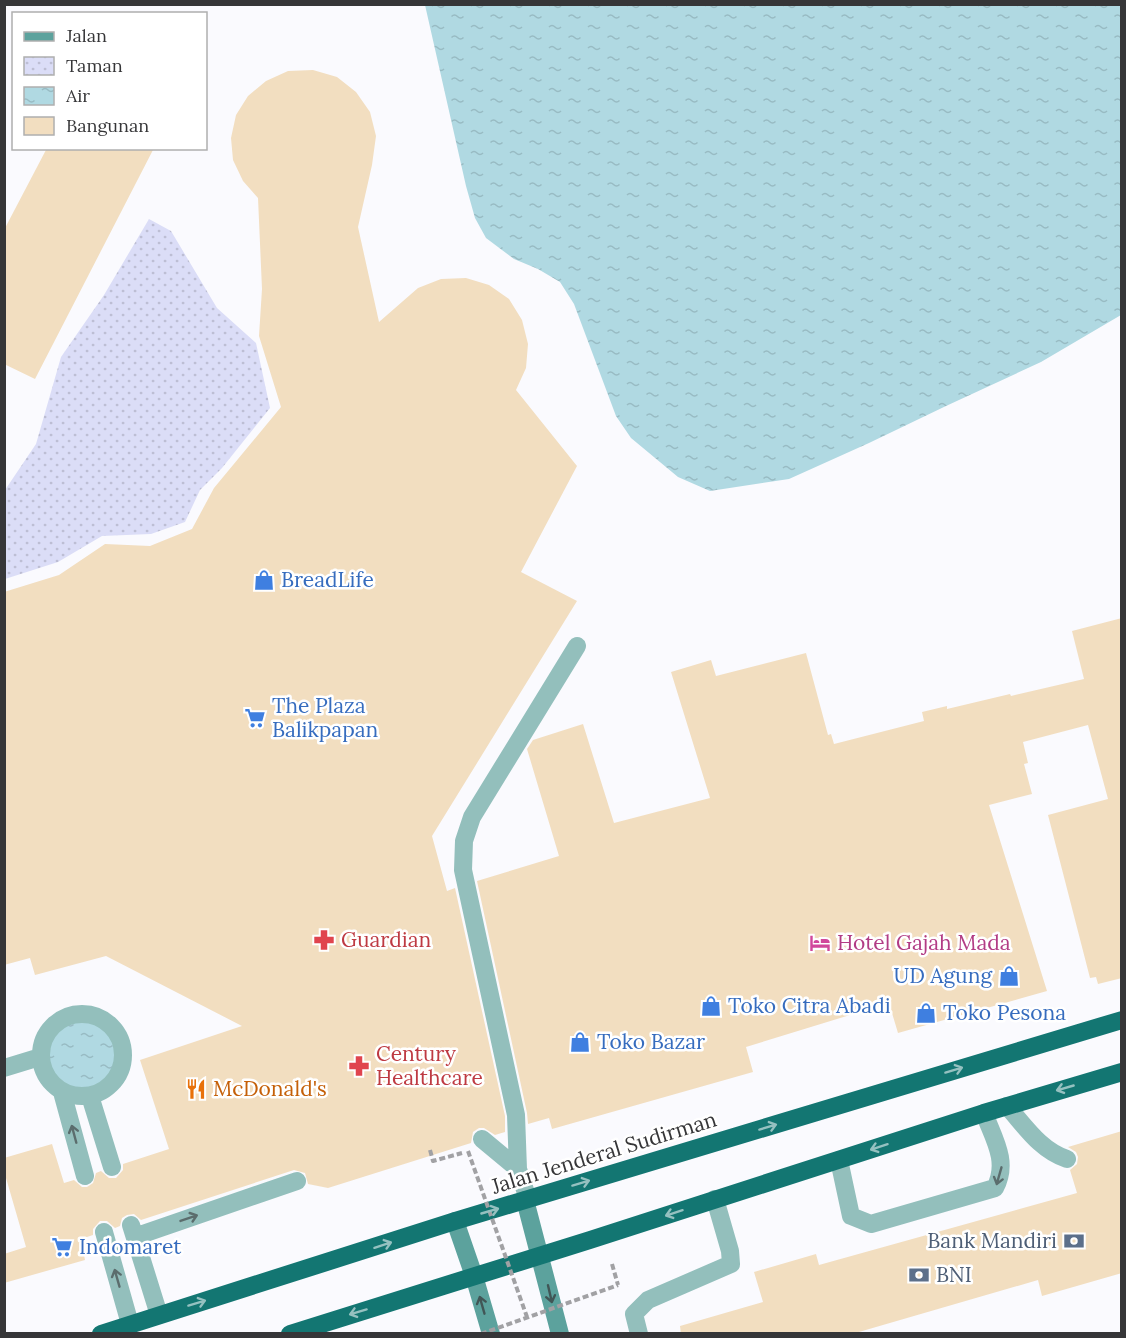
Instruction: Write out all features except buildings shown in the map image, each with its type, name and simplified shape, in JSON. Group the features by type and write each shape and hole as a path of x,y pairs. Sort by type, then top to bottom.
{"highway":[{"name":"Jalan Jenderal Sudirman","path":"101,1334 455,1221 1122,1020"},
{"path":"290,1334 984,1113 1122,1072"}],"main road":[{"path":"527,1200 560,1334"},
{"path":"455,1221 474,1276 490,1334"}],"lane":[{"path":"527,1200 518,1169 516,1115 463,870 464,841 472,817 577,645"},
{"path":"81,1014 94,1016 115,1031 121,1042 123,1055 121,1068 114,1081 103,1090 90,1096 76,1096 62,1092 43,1071 40,1057 42,1044 48,1032 62,1020 81,1014"},
{"path":"4,1068 40,1057"},
{"path":"62,1092 85,1176"},
{"path":"90,1096 112,1167"},
{"path":"1007,1106 1038,1142 1053,1154 1067,1159"},
{"path":"839,1160 851,1216 871,1224 995,1188 1001,1178 1002,1162 984,1113"},
{"path":"475,1145 518,1169"},
{"path":"159,1315 132,1228 140,1235 297,1181"},
{"path":"639,1334 634,1314 648,1300 731,1264 715,1199"},
{"path":"104,1232 130,1324"}],"path":[{"path":"430,1150 434,1161 475,1145 527,1317"},
{"path":"481,1334 618,1285 612,1264"}],"green space":[{"path":"149,219 171,231 217,308 256,343 270,408 222,468 200,490 185,522 151,534 102,536 58,562 5,579 5,490 36,444 61,357 104,295"}],"water":[{"path":"425,5 1121,5 1121,315 1041,362 789,479 710,491 678,477 631,438 616,416 574,304 560,282 514,259 486,238 475,218"},
{"path":"88,1021 101,1027 110,1036 114,1042 116,1056 114,1070 106,1081 95,1089 74,1091 56,1081 48,1070 46,1049 56,1031 67,1023"}],"place":[{"name":"BreadLife","path":"264,580"},
{"name":"The Plaza Balikpapan","path":"255,718"},
{"name":"Guardian","path":"324,940"},
{"name":"Hotel Gajah Mada","path":"820,943"},
{"name":"UD Agung","path":"1009,976"},
{"name":"Toko Citra Abadi","path":"711,1006"},
{"name":"Toko Pesona","path":"926,1013"},
{"name":"Toko Bazar","path":"580,1042"},
{"name":"Century Healthcare","path":"359,1066"},
{"name":"McDonald's","path":"196,1089"},
{"name":"Bank Mandiri","path":"1074,1241"},
{"name":"Indomaret","path":"62,1247"},
{"name":"BNI","path":"919,1275"}]}
